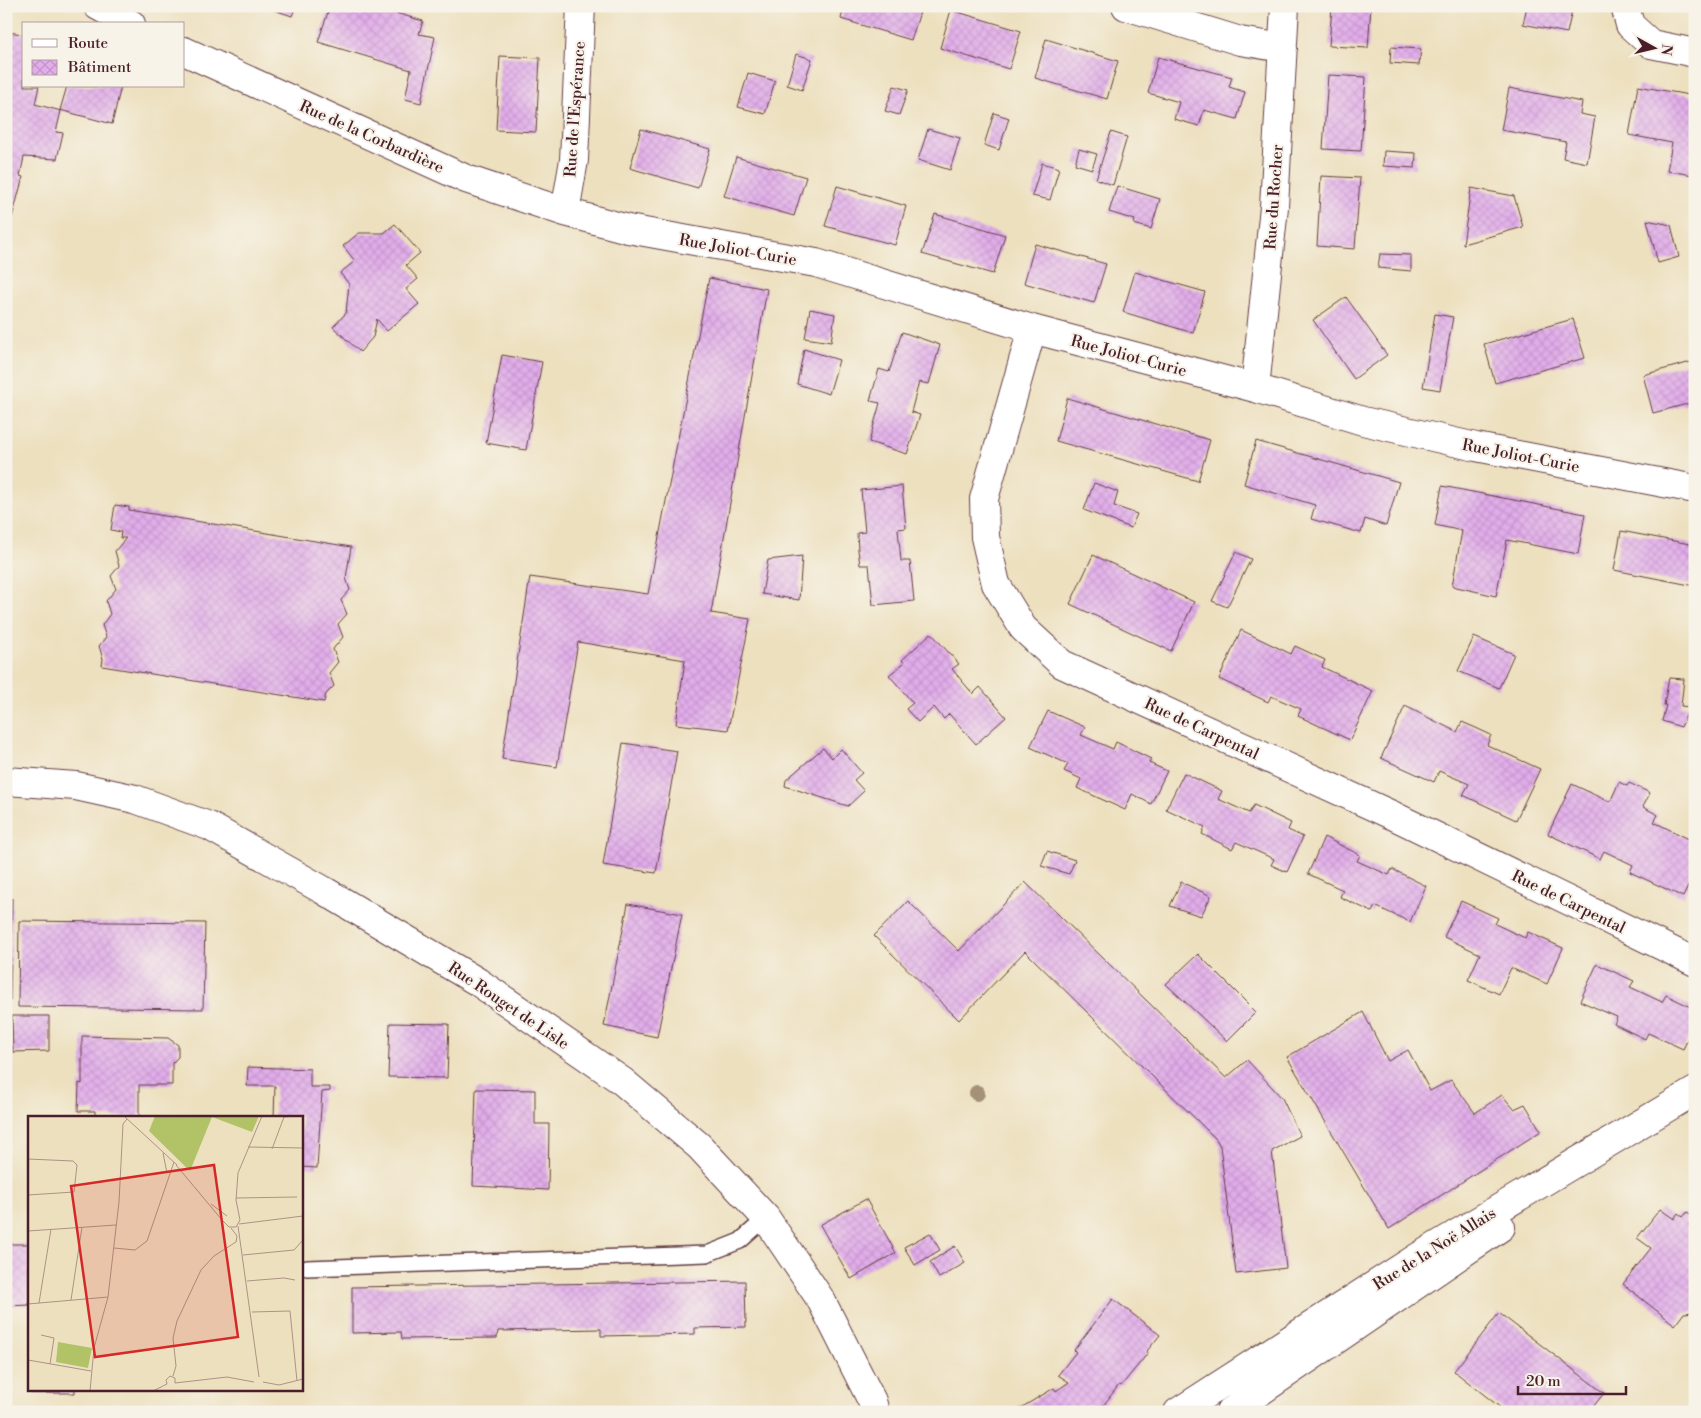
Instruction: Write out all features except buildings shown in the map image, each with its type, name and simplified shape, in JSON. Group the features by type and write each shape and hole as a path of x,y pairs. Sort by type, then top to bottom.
{"street":[{"path":"98,6 127,22"},
{"name":"Rue de l'Espérance","path":"565,212 574,160 581,6"},
{"path":"1126,6 1240,41 1283,48"},
{"name":"Rue du Rocher","path":"1255,388 1274,207 1285,6"},
{"path":"1625,6 1630,25 1651,44 1695,53"},
{"name":"Rue de la Corbardière","path":"185,51 466,179 565,212"},
{"name":"Rue Joliot-Curie","path":"565,212 628,229 816,264 1032,329 1255,388 1363,421 1467,445 1695,490"},
{"name":"Rue de Carpental","path":"1032,329 984,499 985,537 996,584 1023,628 1062,664 1394,816 1688,956"},
{"name":"Rue Rouget de Lisle","path":"6,781 76,786 134,799 210,826 268,858 478,982 622,1081 699,1146 766,1218 821,1300 872,1401 875,1412"},
{"name":"Rue de la Noë Allais","path":"1178,1412 1418,1257 1695,1091"},
{"name":"Rue de la Noë Allais","path":"1230,1412 1695,1096"}],"lane":[{"path":"307,1268 707,1254 740,1241 766,1218"}]}
